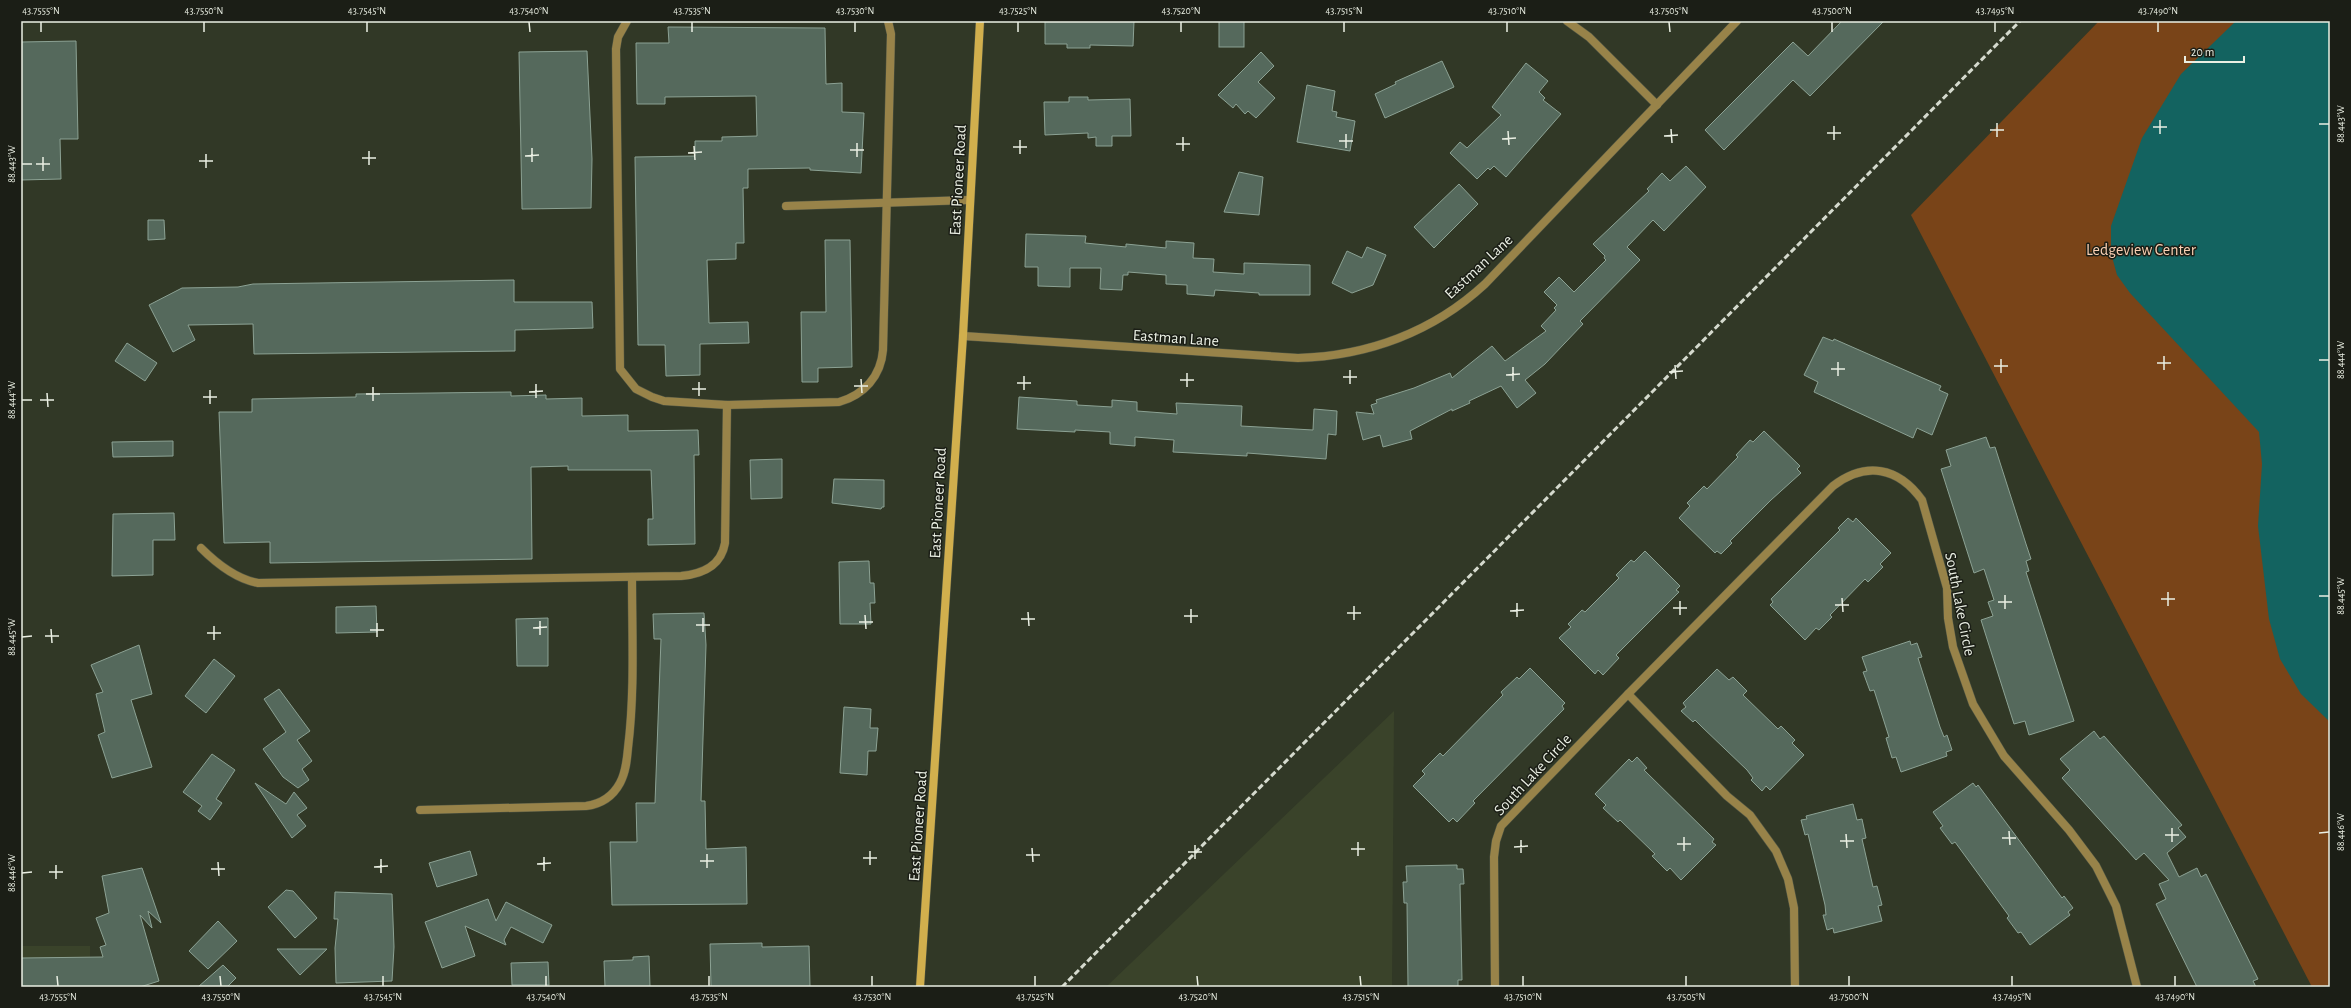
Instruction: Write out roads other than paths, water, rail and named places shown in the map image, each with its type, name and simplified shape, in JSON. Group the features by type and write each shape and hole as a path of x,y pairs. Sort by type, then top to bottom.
{"main road":[{"name":"East Pioneer Road","path":"920,987 962,336 980,21"}],"street":[{"path":"627,21 618,37 616,49 620,370 636,388 658,400 727,405 839,402 856,395 870,384 877,374 883,356 891,34 888,21"},
{"path":"1567,21 1589,37 1657,105"},
{"name":"Eastman Lane","path":"962,336 1298,358 1345,354 1376,347 1424,327 1474,293 1737,21"},
{"path":"786,206 969,200"},
{"path":"202,548 225,568 241,578 258,583 632,577 693,574 710,568 722,554 726,543 727,405"},
{"name":"South Lake Circle","path":"1495,987 1494,857 1496,841 1501,826 1628,694 1833,486 1844,477 1858,472 1873,470 1888,472 1902,479 1913,488 1922,500 1947,588 1948,618 1953,648 1973,704 2004,756 2069,830 2096,866 2116,906 2129,950 2137,987"},
{"path":"420,810 586,806 604,801 613,793 625,772 630,736 633,675 632,577"},
{"path":"1628,694 1727,796 1750,815 1776,851 1788,879 1794,908 1795,987"}],"water":[{"path":"2236,21 2330,21 2330,722 2301,694 2280,659 2269,619 2258,526 2262,464 2259,432 2130,293 2117,275 2111,253 2111,226 2142,138 2181,74"}],"railway":[{"path":"1062,987 2020,21"}],"park label":[{"name":"Ledgeview Center","path":"2141,249"}]}
